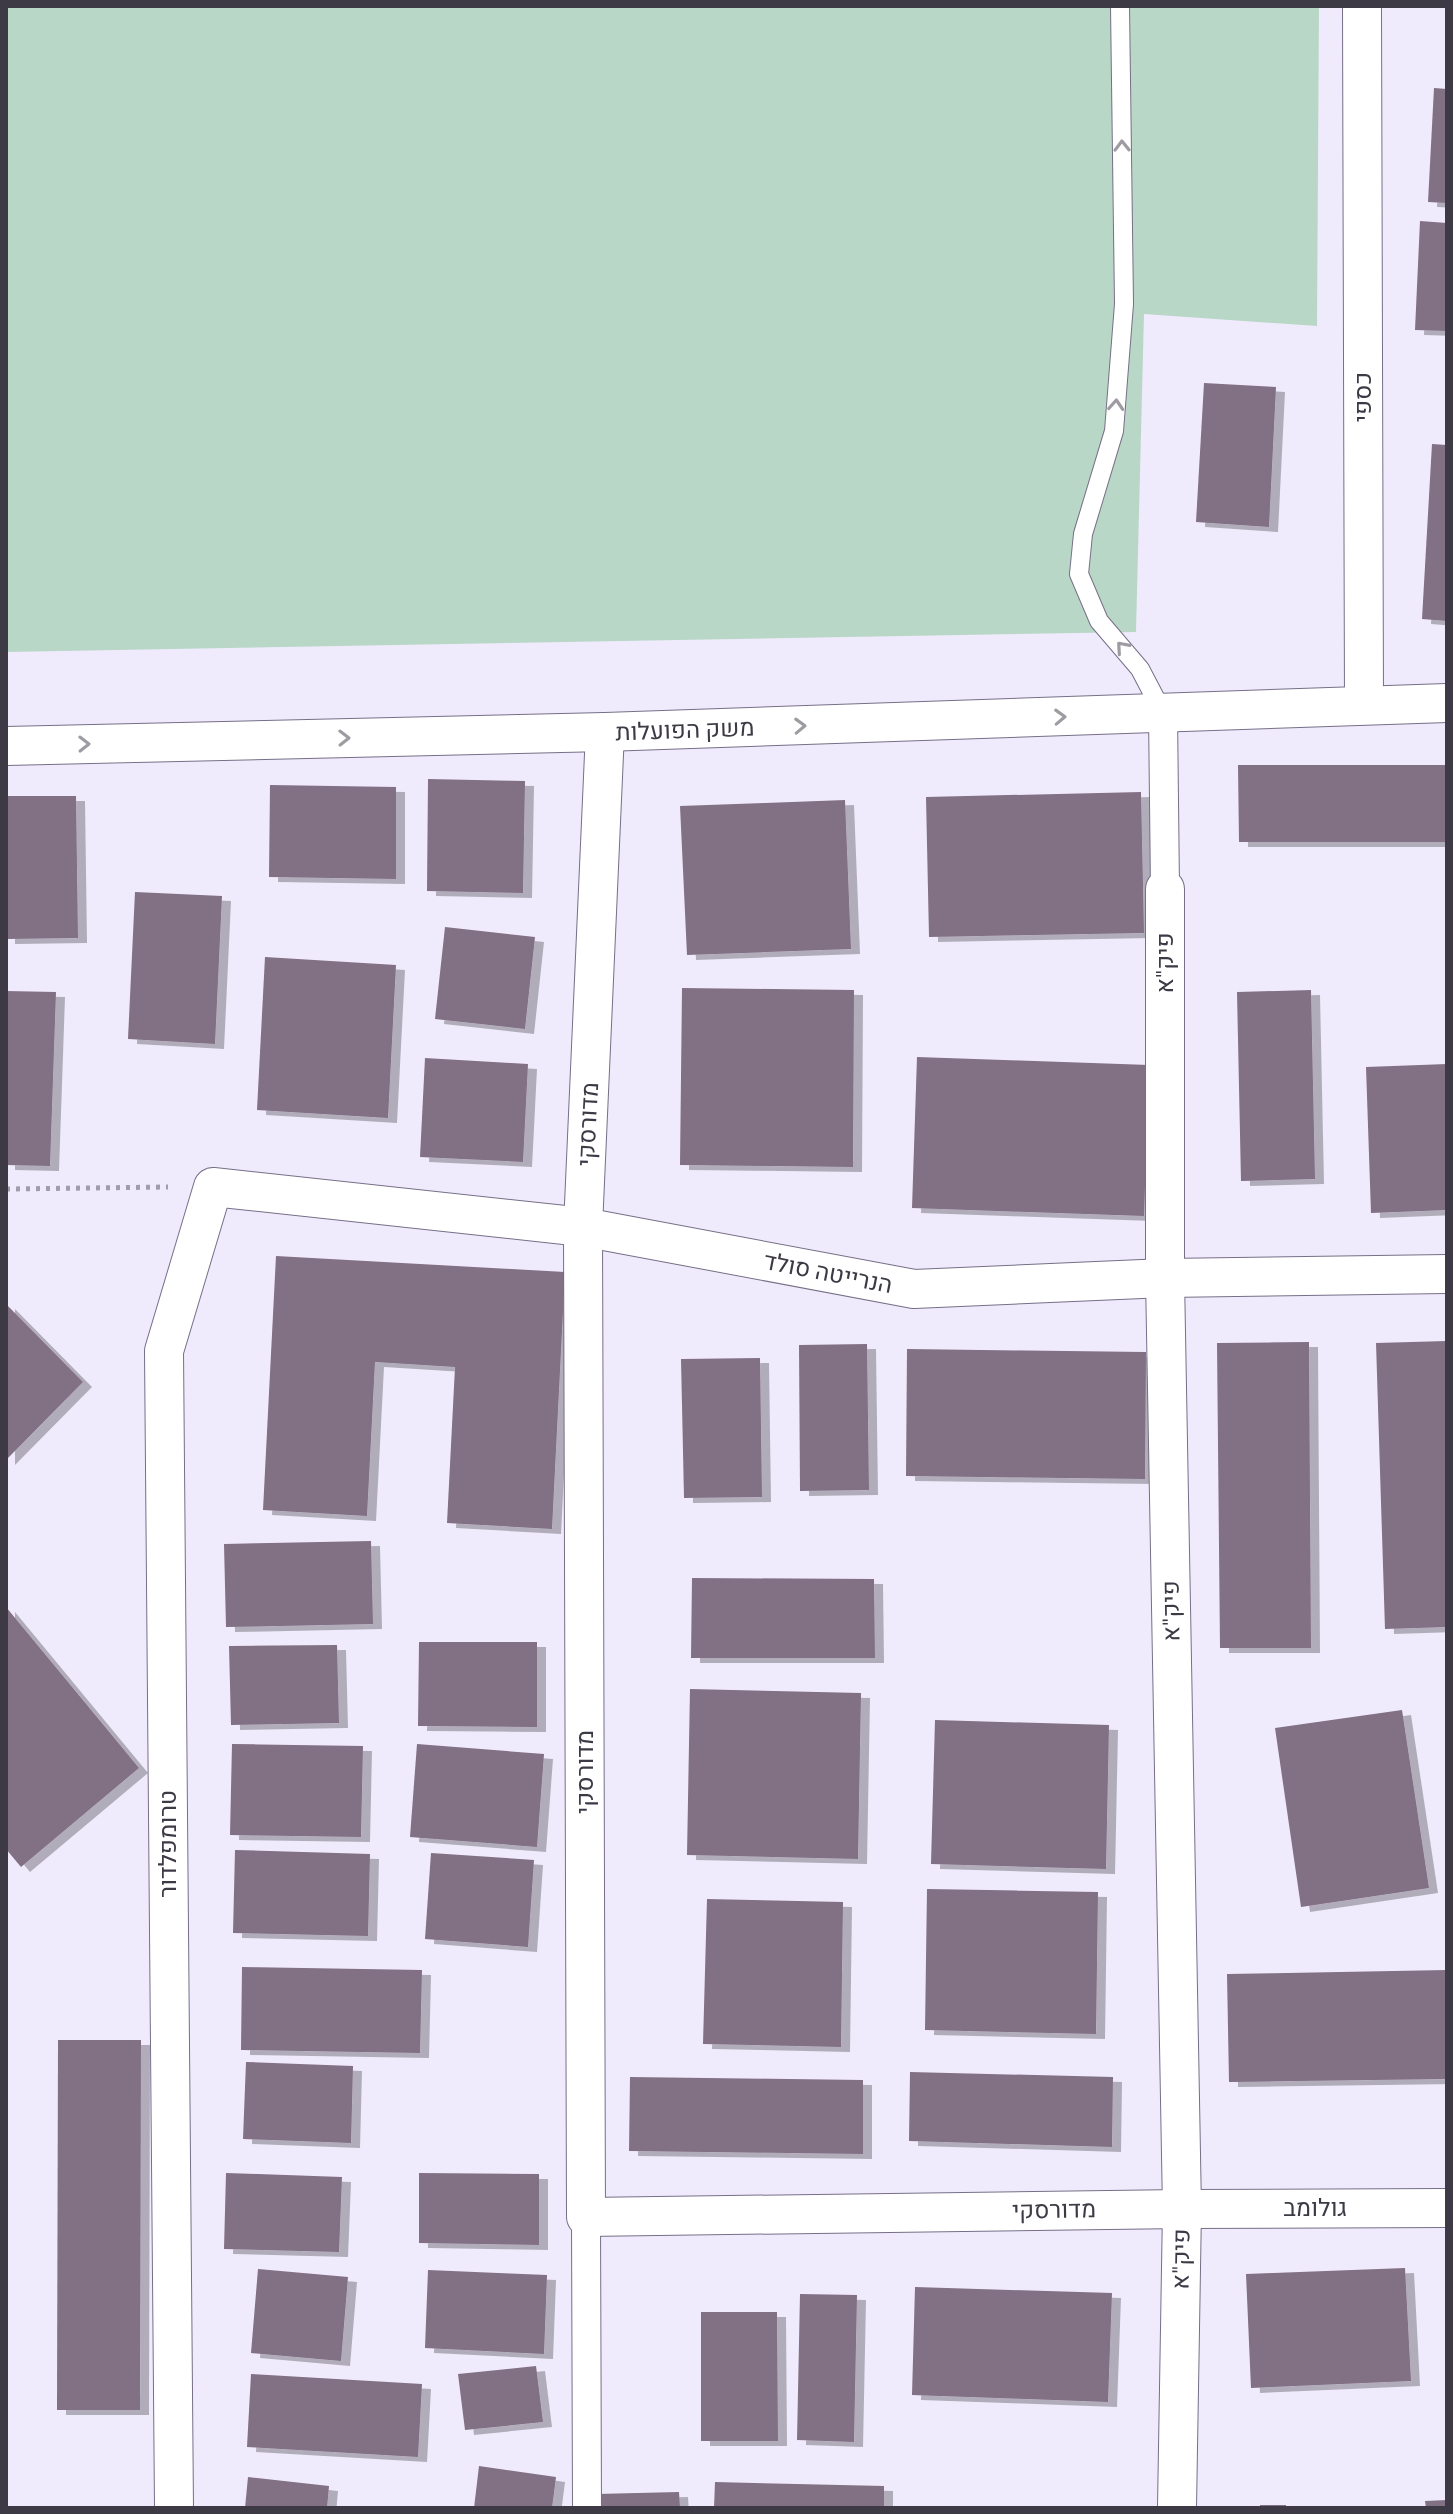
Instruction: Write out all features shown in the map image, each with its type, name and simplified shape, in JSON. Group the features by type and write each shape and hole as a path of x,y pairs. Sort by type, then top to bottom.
{"street":[{"name":"כספי","path":"1362,6 1364,705"},
{"path":"1364,705 1447,703"},
{"name":"משק הפועלות","path":"6,746 605,732 1364,705"},
{"name":"פיק\"א","path":"1163,713 1165,1278 1182,2209 1177,2508"},
{"name":"מדורסקי","path":"605,732 583,1227 586,2217 1182,2209"},
{"name":"הנרייטה סולד","path":"213,1187 583,1227 914,1289 1165,1278 1447,1274"},
{"name":"טרומפלדור","path":"174,2508 164,1351 213,1187"},
{"name":"גולומב","path":"1182,2209 1447,2208"},
{"path":"586,2217 587,2508"}],"lane":[{"path":"1120,6 1124,304 1114,431 1083,534 1079,574 1099,621 1140,669 1163,713"}],"path":[{"path":"6,1189 213,1187"}],"green space":[{"path":"6,6 1319,6 1317,326 1144,314 1136,632 6,652"}],"building":[{"path":"1434,88 1447,89 1447,203 1428,202"},
{"path":"1420,221 1447,223 1447,331 1415,330"},
{"path":"1204,383 1276,387 1269,527 1196,522"},
{"path":"1432,444 1447,445 1447,621 1422,619"},
{"path":"1238,765 1447,765 1447,842 1239,842"},
{"path":"428,779 525,781 523,893 427,891"},
{"path":"270,785 396,787 396,879 269,877"},
{"path":"1141,792 1144,933 929,937 926,797"},
{"path":"6,796 76,796 78,938 6,939"},
{"path":"845,800 851,949 687,955 680,806"},
{"path":"135,892 222,896 215,1044 128,1039"},
{"path":"445,927 535,937 525,1029 435,1019"},
{"path":"265,957 396,965 388,1118 257,1110"},
{"path":"682,988 854,990 853,1167 680,1165"},
{"path":"1311,990 1315,1179 1241,1181 1237,992"},
{"path":"6,991 56,992 50,1166 6,1165"},
{"path":"917,1057 1149,1065 1144,1216 912,1208"},
{"path":"425,1058 528,1064 523,1162 420,1157"},
{"path":"1447,1064 1447,1210 1371,1213 1366,1067"},
{"path":"276,1256 565,1272 552,1529 447,1523 455,1367 375,1362 367,1516 263,1510"},
{"path":"6,1304 83,1382 6,1460"},
{"path":"1447,1341 1447,1627 1385,1629 1376,1343"},
{"path":"1309,1342 1311,1648 1220,1648 1217,1343"},
{"path":"867,1344 869,1490 800,1491 799,1345"},
{"path":"907,1349 1146,1352 1145,1479 906,1476"},
{"path":"760,1358 762,1497 684,1498 681,1359"},
{"path":"371,1541 373,1624 226,1627 224,1544"},
{"path":"692,1578 874,1579 875,1658 691,1658"},
{"path":"6,1607 139,1768 21,1867 6,1849"},
{"path":"419,1642 537,1642 537,1727 418,1726"},
{"path":"337,1645 339,1723 231,1725 229,1646"},
{"path":"690,1689 861,1693 858,1859 687,1855"},
{"path":"1402,1710 1429,1888 1301,1907 1275,1728"},
{"path":"935,1720 1109,1725 1106,1869 931,1864"},
{"path":"232,1744 363,1746 361,1837 230,1835"},
{"path":"417,1744 544,1754 537,1847 410,1837"},
{"path":"235,1850 370,1854 368,1936 233,1933"},
{"path":"431,1853 534,1860 528,1947 425,1939"},
{"path":"927,1889 1098,1892 1096,2034 925,2030"},
{"path":"707,1899 843,1902 841,2047 703,2044"},
{"path":"242,1967 422,1970 420,2053 241,2050"},
{"path":"1447,1970 1447,2079 1229,2082 1227,1974"},
{"path":"58,2040 141,2040 140,2410 57,2410"},
{"path":"246,2062 353,2066 351,2143 243,2139"},
{"path":"910,2072 1113,2077 1112,2147 909,2141"},
{"path":"630,2077 863,2080 863,2154 629,2151"},
{"path":"226,2173 342,2177 339,2252 224,2249"},
{"path":"419,2173 539,2174 539,2245 419,2243"},
{"path":"1405,2268 1411,2381 1251,2388 1246,2274"},
{"path":"258,2269 348,2277 341,2361 251,2353"},
{"path":"428,2270 547,2275 544,2354 425,2348"},
{"path":"915,2287 1112,2293 1108,2402 912,2395"},
{"path":"800,2294 857,2295 854,2442 797,2440"},
{"path":"701,2312 777,2312 778,2441 701,2441"},
{"path":"536,2366 543,2422 465,2430 458,2374"},
{"path":"251,2374 422,2384 418,2457 247,2447"},
{"path":"479,2466 556,2477 552,2508 474,2508"},
{"path":"248,2477 329,2486 327,2508 245,2508"},
{"path":"715,2482 884,2486 884,2508 714,2508"},
{"path":"679,2492 680,2508 597,2508 596,2494"},
{"path":"1447,2500 1447,2508 1426,2508 1425,2501"},
{"path":"1260,2505 1286,2505 1286,2508 1260,2508"}]}
